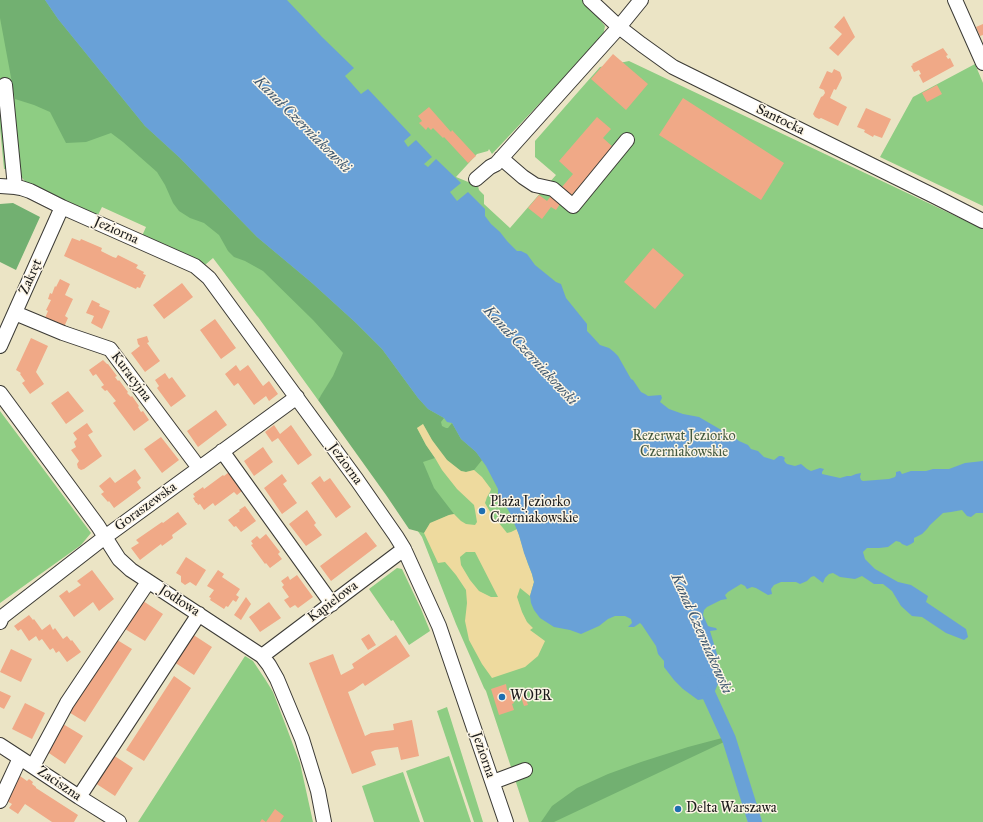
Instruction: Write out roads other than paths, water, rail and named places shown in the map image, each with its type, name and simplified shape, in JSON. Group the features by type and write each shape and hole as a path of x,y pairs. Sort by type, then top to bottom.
{"street":[{"name":"Santocka","path":"590,0 619,27 673,67 983,221"},
{"path":"476,179 496,164 619,27 641,0"},
{"path":"955,0 983,63"},
{"path":"5,85 15,187"},
{"path":"501,158 522,177 535,185 554,189 573,206 627,140"},
{"name":"Jeziorna","path":"0,186 21,188 196,266 209,278 297,397 404,549 439,626 506,822"},
{"name":"Zakręt","path":"0,346 62,207"},
{"name":"Kuracyjna","path":"15,313 63,333 110,348 199,468"},
{"name":"Jodłowa","path":"0,393 94,521 119,559 130,570 262,656 269,665 277,678 302,739 318,791 324,822"},
{"name":"Goraszewska","path":"1,619 105,537 297,397"},
{"path":"222,451 332,604"},
{"name":"Kąpielowa","path":"262,656 404,549"},
{"path":"32,766 67,703 148,582"},
{"path":"79,797 199,614"},
{"name":"Zaciszna","path":"0,745 119,822"},
{"path":"0,801 20,758"},
{"path":"493,782 525,770"}],"water":[{"path":"45,0 287,0 354,68 345,76 361,94 368,89 411,135 404,141 408,147 416,140 432,157 424,164 428,167 436,159 461,183 450,192 457,201 468,192 485,209 485,216 491,224 517,251 527,254 535,265 556,282 561,284 566,298 587,324 587,331 600,345 609,348 618,356 631,379 641,392 648,396 661,395 662,398 660,402 669,409 683,414 699,417 748,445 751,449 758,451 764,457 774,460 779,456 782,456 785,458 784,460 787,464 795,466 801,464 811,471 820,468 824,469 822,474 840,478 861,473 860,477 863,481 889,479 895,477 896,472 900,471 902,474 911,471 949,469 965,463 983,461 983,513 976,513 971,517 967,516 962,510 943,513 922,534 914,538 914,542 907,546 896,541 888,547 867,548 863,552 865,559 875,569 898,582 911,585 928,596 926,602 966,629 968,637 964,640 946,633 922,617 912,616 901,606 892,591 883,584 874,584 862,576 855,579 840,577 833,573 829,574 825,578 823,583 814,576 800,584 796,582 781,582 774,585 771,589 772,594 768,595 756,588 752,587 747,589 741,584 725,595 727,599 721,600 704,610 703,615 708,626 716,628 717,630 710,631 717,654 720,657 716,662 719,681 710,698 698,700 683,689 664,667 664,661 658,654 656,646 640,623 634,627 628,627 632,623 631,619 625,616 615,616 599,626 581,634 554,627 540,618 531,603 530,596 534,582 519,535 510,513 498,494 498,489 486,466 476,452 461,439 452,423 447,422 444,418 428,409 418,398 382,349 356,323 312,283 257,237 180,158 145,126 58,19"}],"waterway":[{"name":"Kanał Czerniakowski","path":"703,682 729,739 755,822"}],"place":[{"name":"Plaża Jeziorko Czerniakowskie","path":"482,511"},
{"name":"WOPR","path":"502,697"},
{"name":"Delta Warszawa","path":"678,809"}],"park label":[{"name":"Rezerwat Jeziorko Czerniakowskie","path":"684,446"}]}
